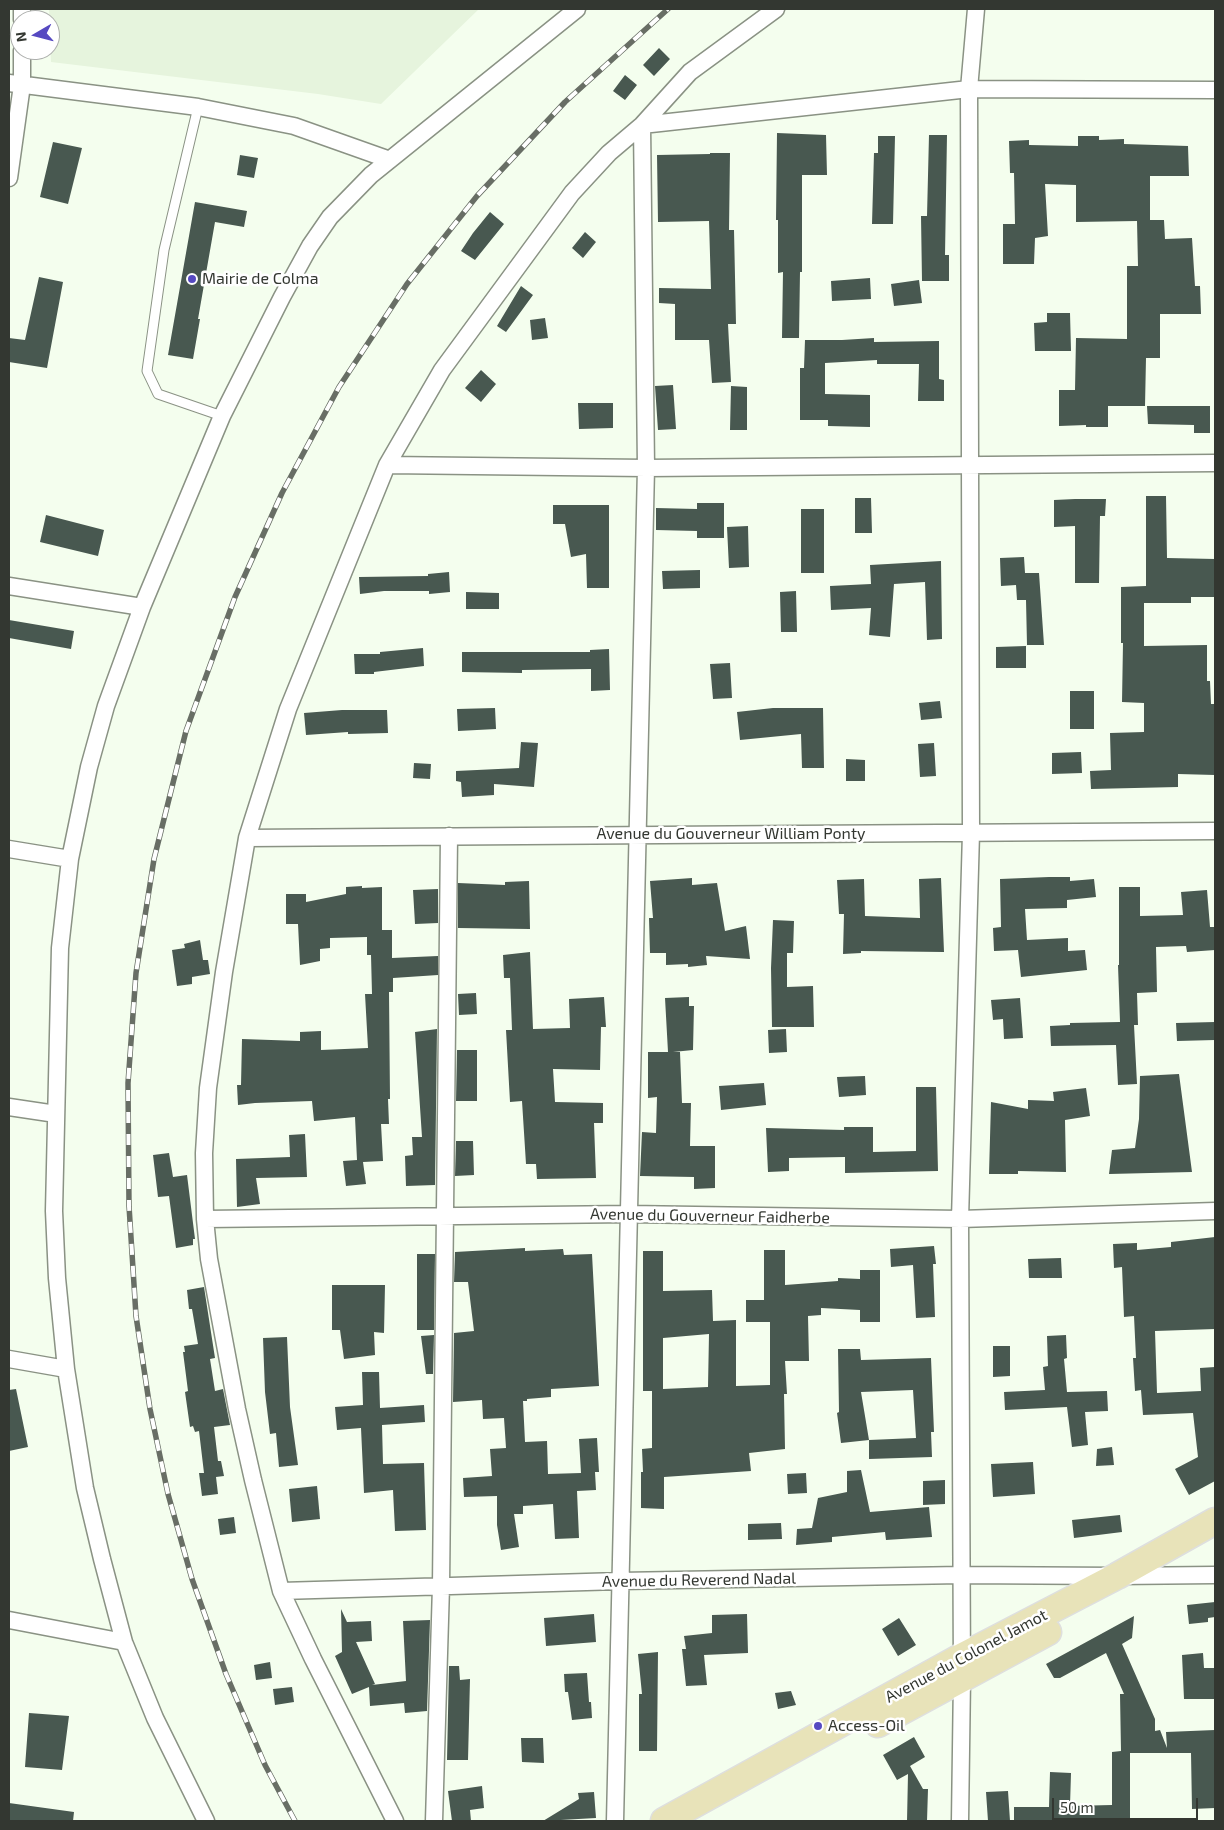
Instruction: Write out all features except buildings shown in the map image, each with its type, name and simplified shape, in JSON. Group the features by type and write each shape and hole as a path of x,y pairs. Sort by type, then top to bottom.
{"main road":[{"name":"Avenue du Colonel Jamot","path":"700,1821 1117,1576 1215,1521"},
{"name":"Avenue du Colonel Jamot","path":"664,1821 961,1668 1154,1574 1215,1541"}],"street":[{"path":"206,1821 154,1718 124,1642 85,1488 66,1368 56,1268 54,1211 60,948 70,859 89,767 106,706 142,607 222,416 310,246 330,217 371,175 577,9"},
{"path":"395,1821 313,1659 281,1591 237,1409 209,1259 205,1219 204,1154 208,1088 224,972 247,838 288,709 387,465 442,370 572,193 609,153 642,125 690,72 776,9"},
{"path":"960,1821 960,1219 971,832 969,89 976,9"},
{"path":"9,178 15,84 20,60"},
{"path":"15,84 198,107 294,126 390,160"},
{"path":"642,125 969,89 1215,90"},
{"path":"615,1821 646,468 642,125"},
{"path":"387,465 646,468 1215,464"},
{"path":"9,586 142,607"},
{"name":"Avenue du Gouverneur William Ponty","path":"247,838 971,832 1215,832"},
{"path":"434,1821 441,1586 449,836"},
{"path":"9,849 70,859"},
{"path":"9,1107 56,1114"},
{"name":"Avenue du Gouverneur Faidherbe","path":"205,1219 628,1214 960,1219 1215,1211"},
{"path":"9,1359 66,1368"},
{"path":"1154,1574 1215,1575"},
{"name":"Avenue du Reverend Nadal","path":"281,1591 620,1581 961,1575 1117,1576 1154,1574"},
{"path":"9,1620 124,1642"}],"lane":[{"path":"198,107 164,250 147,371 158,394 222,416"}],"shaded area":[{"path":"479,9 381,104 318,94 51,62 51,60 60,60 60,10 49,10"}],"railway":[{"path":"295,1821 265,1765 226,1674 192,1579 168,1494 150,1409 136,1316 129,1206 128,1083 136,973 154,859 186,731 235,597 282,493 339,387 407,284 477,196 565,102 668,9"}],"place":[{"name":"Mairie de Colma","path":"192,279"},
{"name":"Access-Oil","path":"818,1726"}]}
